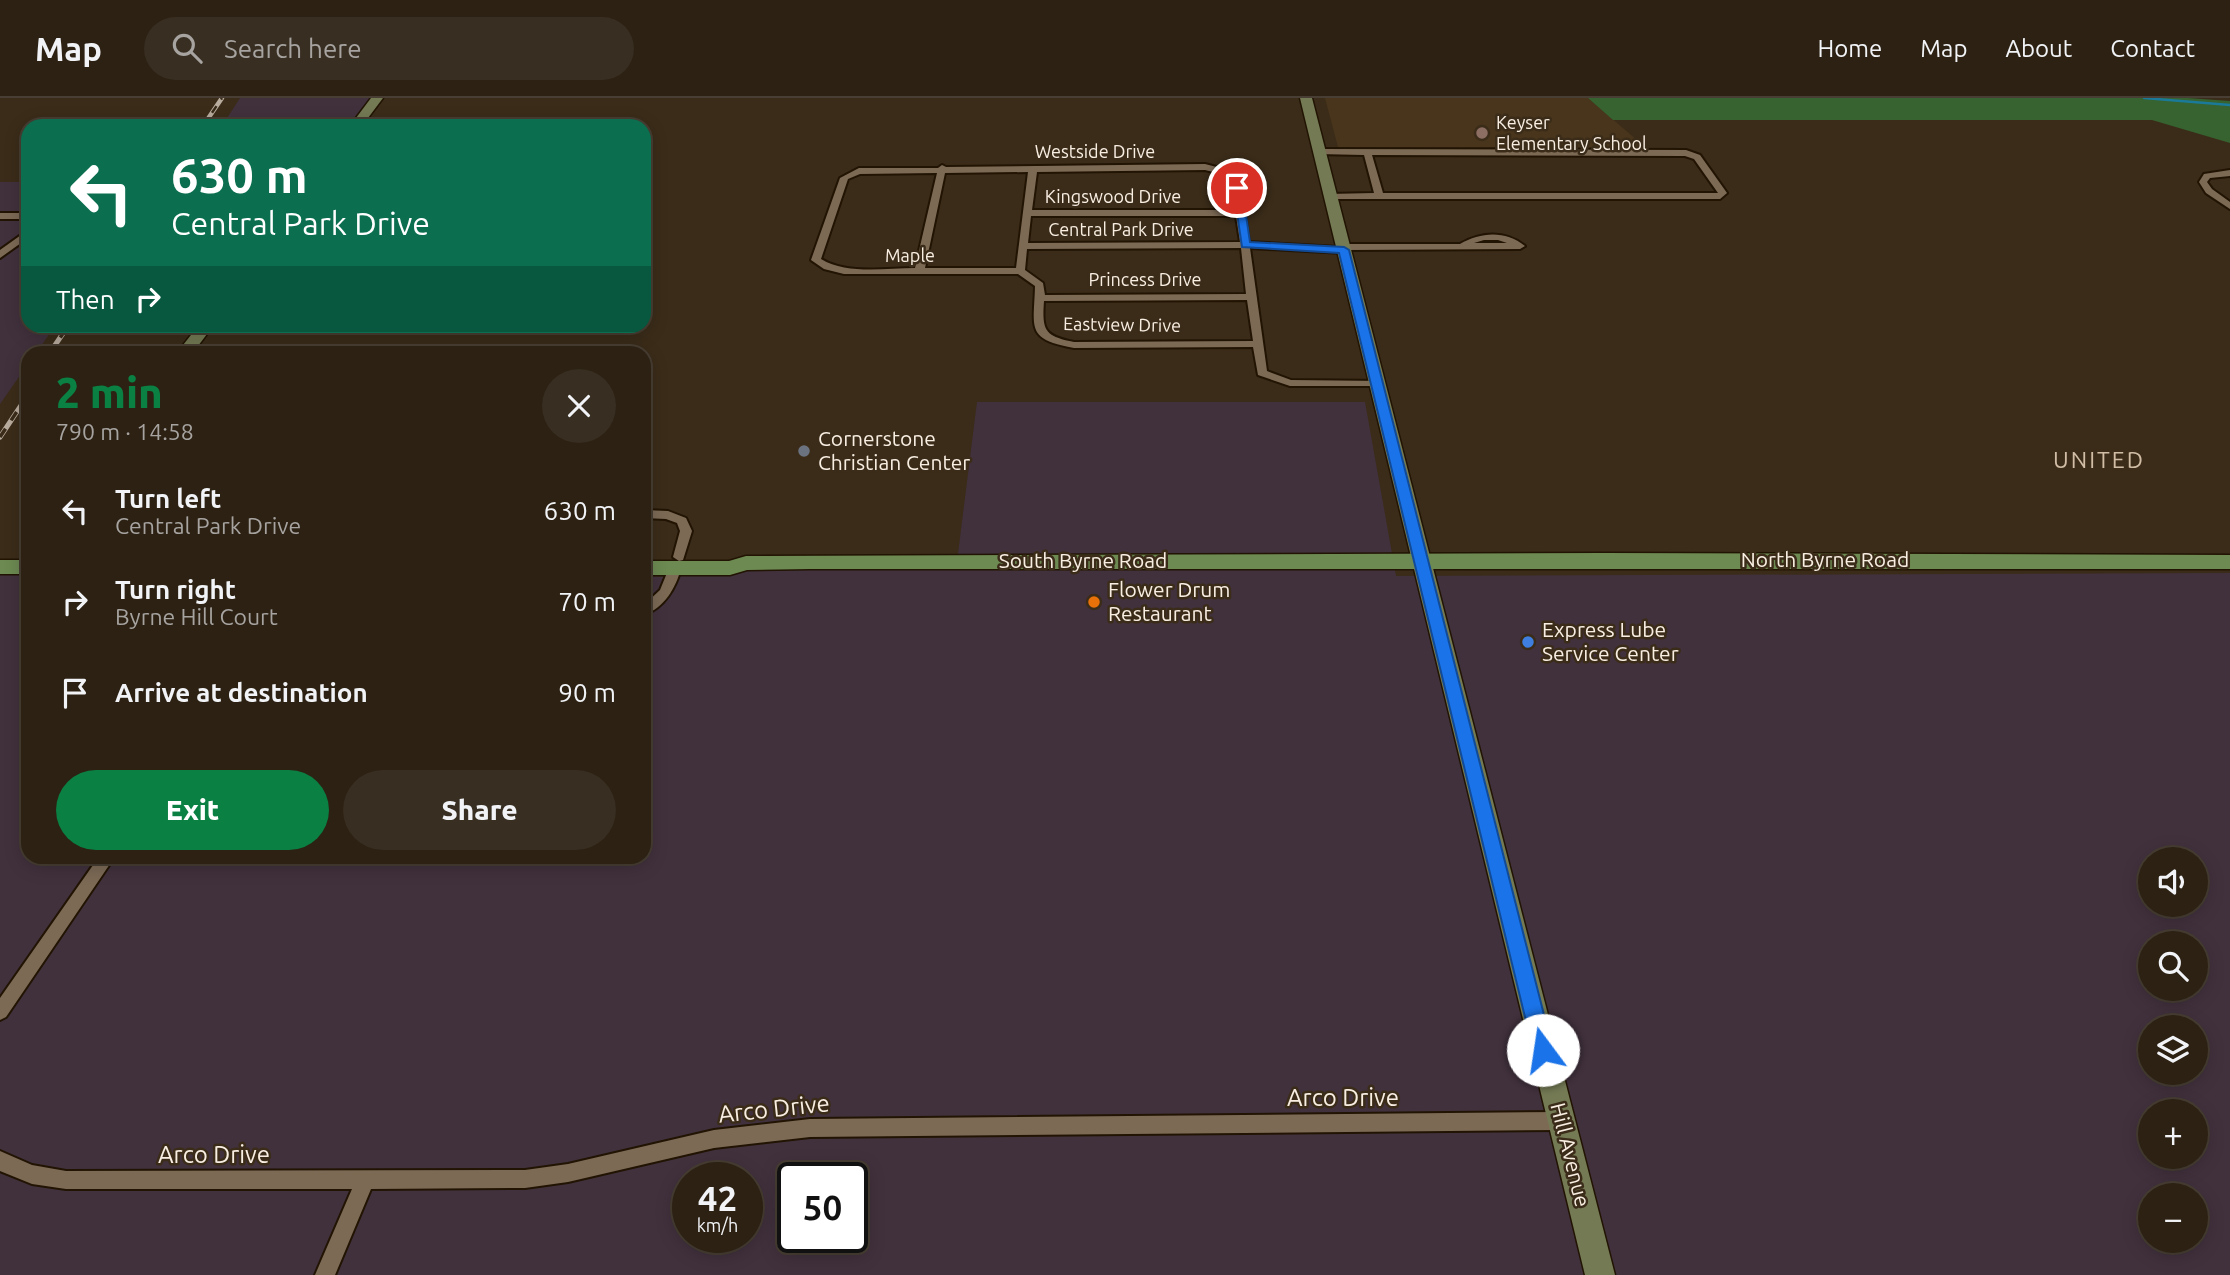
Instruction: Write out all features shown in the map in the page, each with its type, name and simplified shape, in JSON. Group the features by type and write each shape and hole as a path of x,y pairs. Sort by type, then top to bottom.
{"main road":[{"path":"361,119 377,98"},
{"name":"Hill Avenue","path":"1306,98 1600,1275"},
{"name":"South Byrne Road","path":"651,557 730,568 746,562 1420,560"},
{"name":"North Byrne Road","path":"1420,560 2230,562"},
{"name":"South Byrne Road","path":"651,567 677,562"},
{"path":"0,568 21,567"}],"street":[{"path":"1320,152 1686,153 1697,157 1723,194 1331,196"},
{"path":"1367,152 1379,196"},
{"name":"Westside Drive","path":"820,248 844,178 859,171 881,169 1205,167 1229,173 1236,179 1240,213"},
{"path":"919,272 942,168"},
{"path":"1020,271 1033,168"},
{"path":"2230,173 2207,176 2203,183 2209,191 2230,206"},
{"name":"Kingswood Drive","path":"1028,213 1240,213"},
{"path":"1240,213 1262,373 1290,383 1377,383"},
{"path":"0,216 21,216"},
{"name":"Central Park Drive","path":"1024,246 1245,245 1343,248 1520,246 1505,237 1480,236 1462,246"},
{"path":"0,255 21,238"},
{"name":"Maple","path":"820,248 816,260 835,269 1020,271"},
{"name":"Eastview Drive","path":"1020,271 1041,285 1037,327 1042,337 1057,343 1258,344"},
{"name":"Princess Drive","path":"1041,298 1250,297"},
{"path":"651,515 674,517 685,525 685,538 671,584 663,596 651,605"},
{"path":"0,1012 102,864"},
{"name":"Arco Drive","path":"0,1160 12,1168 40,1178 66,1180 525,1179 568,1173 714,1139 810,1128 1561,1121"},
{"path":"325,1275 365,1180"}],"shaded area":[{"path":"240,98 371,98 353,119 226,119"},
{"name":"Keyser Elementary School","path":"1325,98 1588,98 1645,147 1338,147"},
{"path":"0,182 21,182 21,333 50,333 41,346 21,346 21,374 0,404"},
{"path":"977,402 1365,402 1396,576 2230,573 2230,1275 0,1275 0,569 21,569 21,864 651,864 651,576 671,577 810,562 957,562"}],"green space":[{"path":"1588,98 2188,98 2230,101 2230,143 2152,120 1613,120"}],"waterway":[{"path":"2144,98 2230,105"}],"railway":[{"path":"208,119 222,98"},
{"path":"54,346 63,333"},
{"path":"0,437 21,406"}],"place":[{"name":"Keyser Elementary School","path":"1482,133"},
{"name":"Cornerstone Christian Center","path":"804,451"},
{"name":"Flower Drum Restaurant","path":"1094,602"},
{"name":"Express Lube Service Center","path":"1528,642"}],"district":[{"name":"UNITED","path":"2099,460"}],"route":[{"path":"1237,188 1245,245 1344,250 1543,1050"}]}
